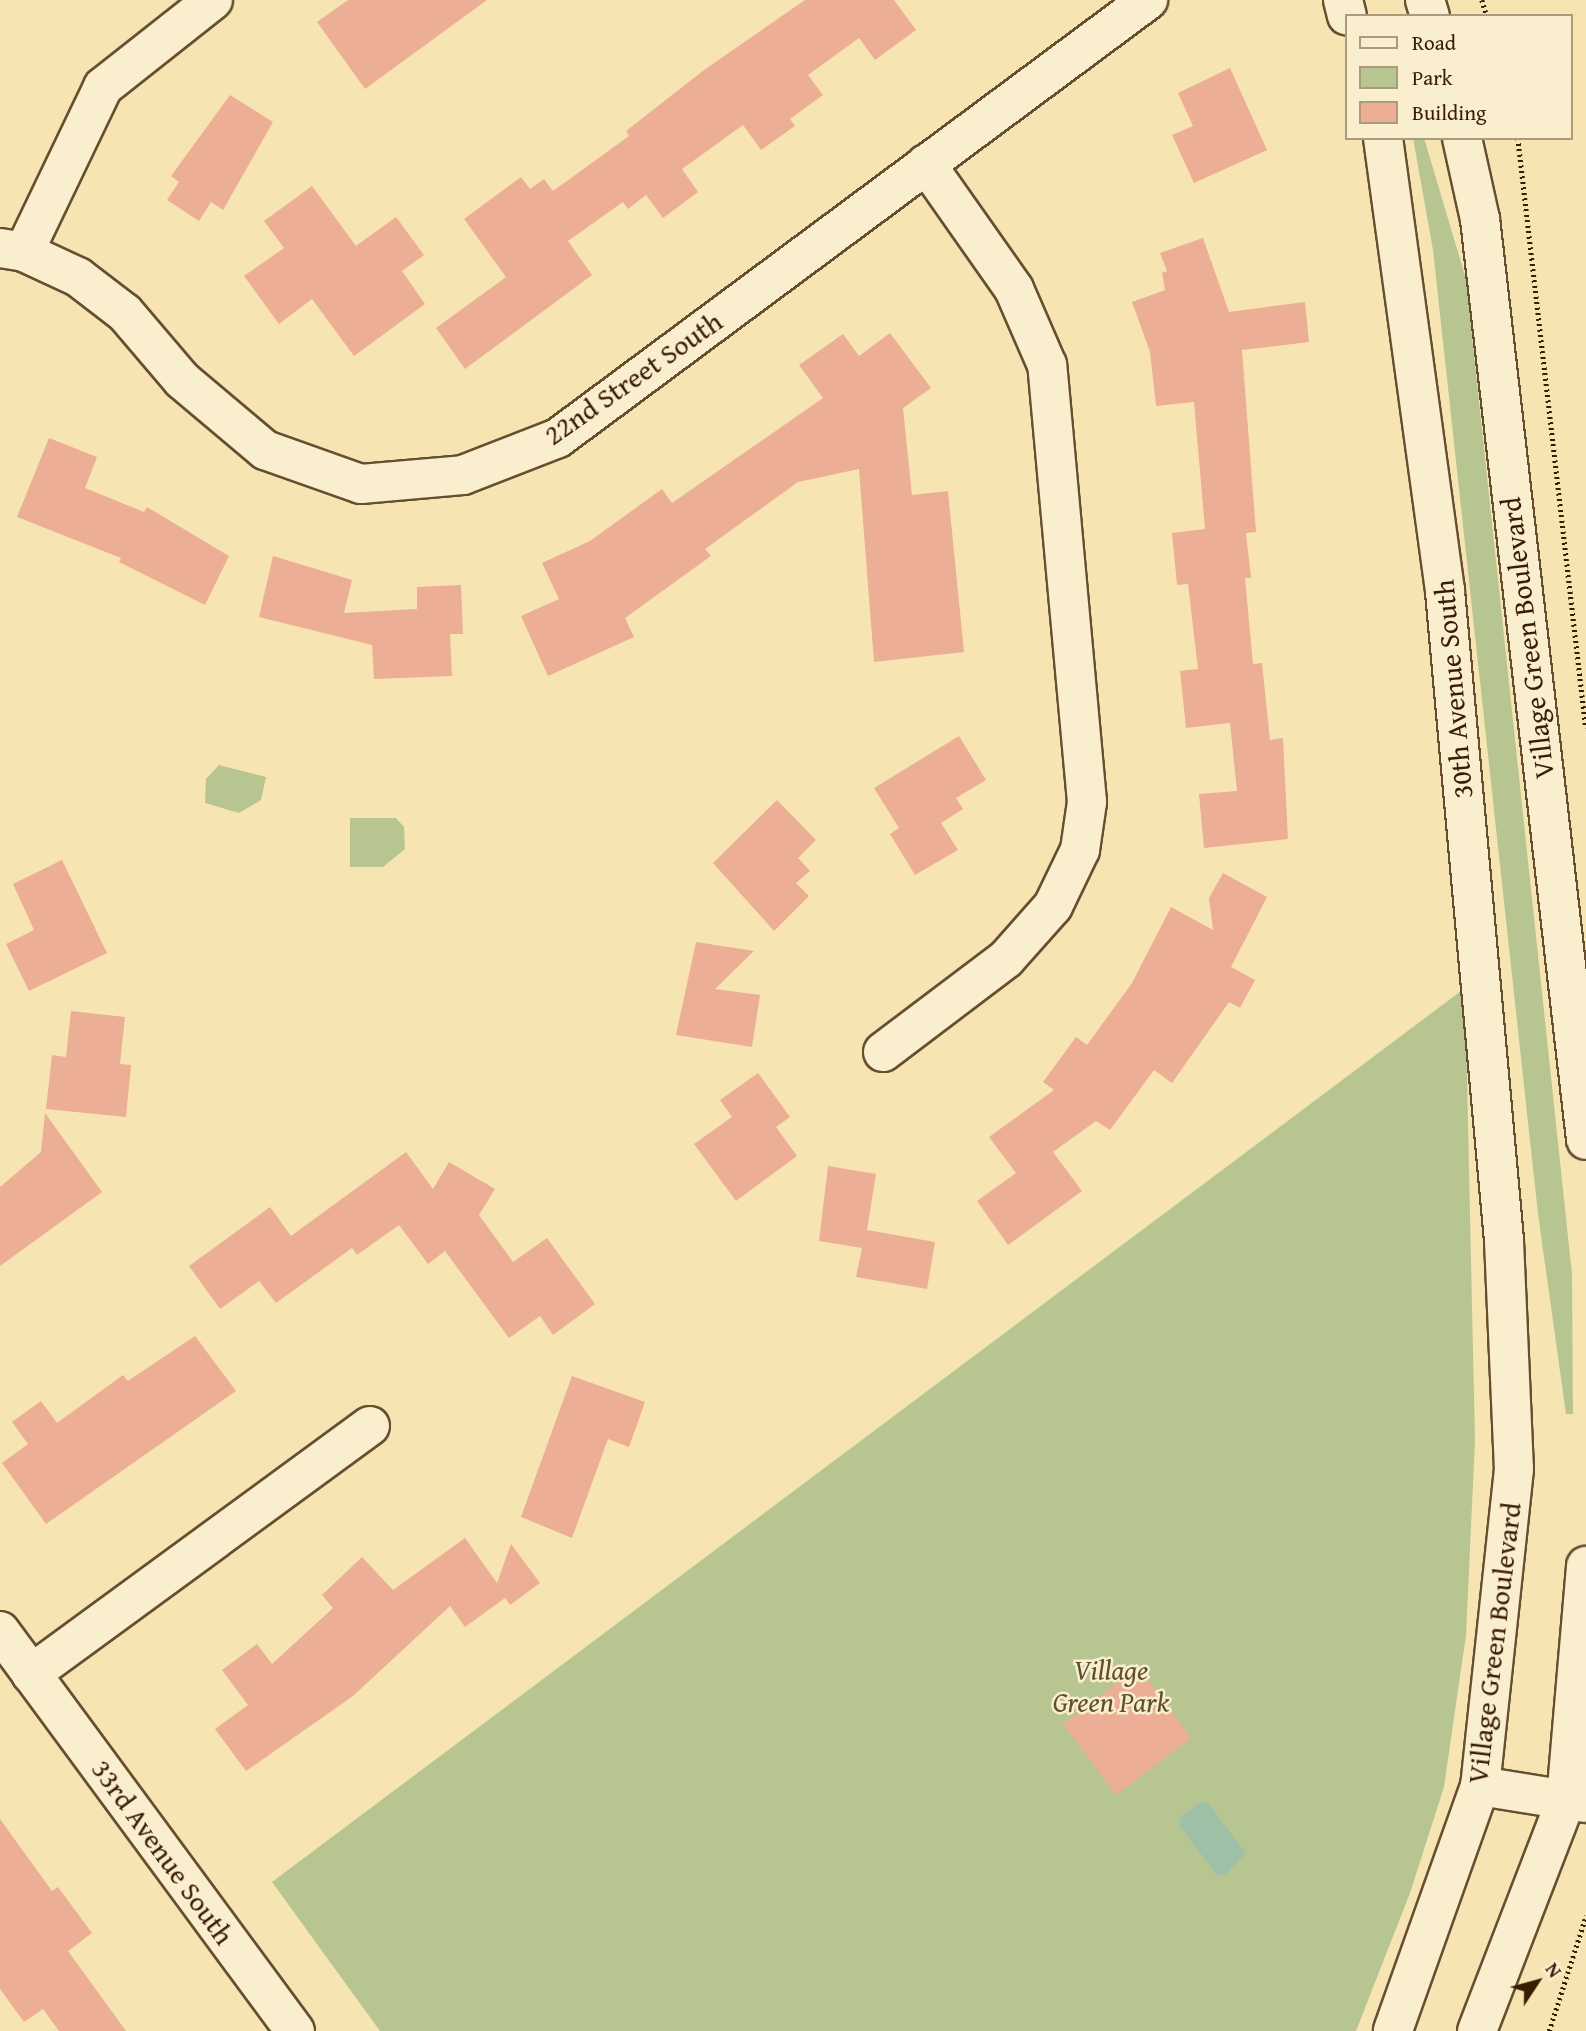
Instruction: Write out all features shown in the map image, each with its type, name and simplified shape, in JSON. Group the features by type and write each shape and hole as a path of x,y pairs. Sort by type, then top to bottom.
{"street":[{"path":"12,250 103,87 213,0"},
{"name":"22nd Street South","path":"12,250 78,277 125,313 182,380 265,450 361,484 463,475 558,438 1148,0"},
{"name":"30th Avenue South","path":"1384,140 1445,591 1504,1241"},
{"name":"Village Green Boulevard","path":"1462,140 1480,219 1586,1140"},
{"path":"883,1052 1006,959 1053,906 1080,850 1087,802 1047,365 1014,289 926,164"},
{"name":"Village Green Boulevard","path":"1393,2031 1480,1786 1514,1468 1504,1241"},
{"path":"31,1674 370,1426"},
{"path":"1477,2031 1576,1802 1586,1566"},
{"name":"33rd Avenue South","path":"0,1631 295,2031"},
{"path":"1480,1786 1576,1802"}],"path":[{"path":"1518,140 1586,728"},
{"path":"1549,2031 1586,1916"}],"green space":[{"path":"1413,140 1425,140 1466,279 1572,1274 1573,1414 1566,1414 1538,1214 1433,250"},
{"path":"219,765 266,777 261,800 239,813 205,803 206,779"},
{"path":"350,818 396,818 404,827 405,849 383,867 350,867"},
{"name":"Village Green Park","path":"1465,988 1475,1441 1466,1635 1444,1787 1410,1893 1356,2031 380,2031 272,1882"}],"shaded area":[{"path":"1200,1802 1208,1803 1246,1853 1225,1876 1217,1875 1179,1825 1180,1818"}],"building":[{"path":"348,0 487,0 365,89 317,22"},
{"path":"805,0 894,0 916,30 875,60 859,38 808,75 823,95 790,119 795,126 761,150 743,125 682,169 698,192 663,218 646,195 628,209 623,202 568,241 592,275 465,369 436,328 506,277 464,219 521,177 530,189 544,179 553,191 629,136 626,131 704,70"},
{"path":"1230,68 1267,150 1194,183 1172,135 1193,126 1178,93"},
{"path":"230,95 273,122 223,210 211,202 199,221 167,200 179,182 171,176"},
{"path":"312,186 356,246 396,217 424,255 402,271 425,304 354,356 312,299 279,324 244,276 284,248 264,221"},
{"path":"1203,238 1229,312 1305,302 1309,342 1242,350 1256,532 1246,533 1251,578 1245,578 1253,664 1262,663 1270,740 1283,738 1288,839 1204,848 1199,794 1237,791 1230,723 1186,728 1180,671 1198,669 1188,584 1177,585 1172,533 1205,529 1194,402 1156,406 1150,352 1132,302 1165,290 1162,273 1167,271 1160,253"},
{"path":"890,333 931,388 903,408 912,495 948,491 964,652 874,662 859,469 798,482 705,549 711,556 625,618 634,637 548,676 521,616 559,599 542,563 590,541 662,489 672,503 823,398 799,365 843,334 859,356"},
{"path":"49,438 97,457 85,488 144,512 147,507 229,556 205,605 119,562 121,558 17,517"},
{"path":"273,556 352,580 344,613 417,609 417,587 461,585 463,634 450,634 452,676 374,679 372,645 259,617"},
{"path":"959,736 986,780 956,798 963,809 941,823 958,850 915,875 890,834 899,828 874,788"},
{"path":"777,800 816,840 798,858 810,871 796,883 809,896 774,931 713,863"},
{"path":"62,860 107,953 29,991 6,944 34,930 13,884"},
{"path":"1223,873 1267,897 1231,967 1255,980 1240,1008 1229,1002 1172,1083 1154,1070 1110,1130 1096,1121 1053,1152 1082,1191 1008,1245 977,1201 1016,1173 989,1137 1054,1090 1043,1082 1076,1037 1087,1045 1132,983 1171,907 1213,930 1209,898"},
{"path":"696,942 754,951 715,989 760,995 752,1047 676,1035"},
{"path":"71,1011 125,1017 120,1064 131,1065 126,1117 46,1109 52,1055 66,1057"},
{"path":"758,1073 790,1117 776,1127 797,1156 736,1201 694,1144 732,1117 720,1100"},
{"path":"45,1113 102,1192 0,1266 0,1187 41,1152"},
{"path":"406,1152 433,1189 449,1162 495,1189 479,1215 513,1262 547,1238 595,1304 553,1335 540,1316 509,1338 445,1251 428,1264 399,1225 357,1255 352,1248 276,1303 259,1281 220,1309 189,1266 270,1207 291,1236"},
{"path":"828,1166 876,1174 867,1230 935,1242 927,1289 856,1277 862,1248 819,1241"},
{"path":"195,1336 236,1391 46,1524 2,1463 28,1444 12,1422 41,1401 57,1423 123,1375 128,1381"},
{"path":"572,1376 645,1402 629,1447 608,1439 572,1538 521,1517"},
{"path":"465,1538 497,1583 511,1544 540,1583 510,1605 505,1598 465,1627 450,1606 353,1696 246,1771 215,1729 248,1705 222,1670 257,1644 272,1664 333,1608 322,1595 362,1557 393,1590"},
{"path":"1138,1667 1191,1738 1116,1795 1063,1724"},
{"path":"0,1819 52,1891 58,1887 92,1933 68,1951 126,2031 59,2031 43,2009 24,2022 0,1989"}]}
